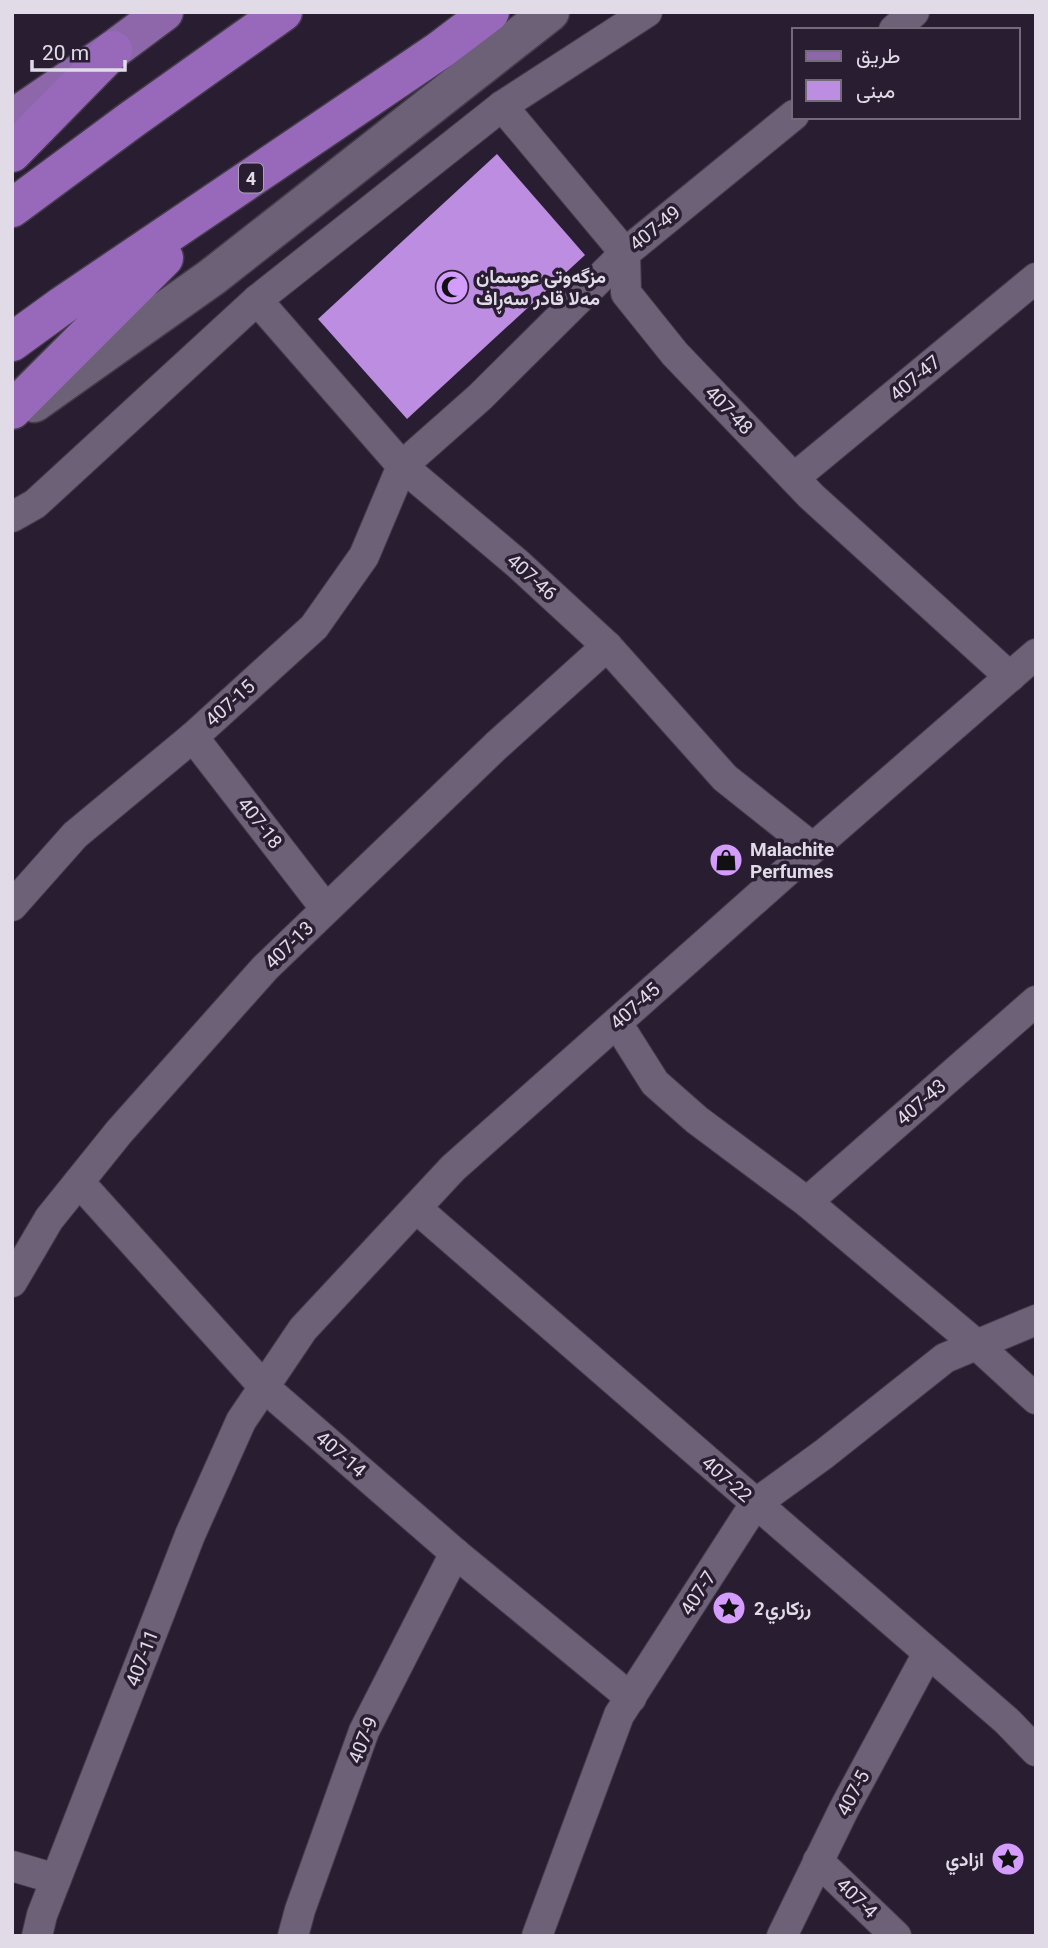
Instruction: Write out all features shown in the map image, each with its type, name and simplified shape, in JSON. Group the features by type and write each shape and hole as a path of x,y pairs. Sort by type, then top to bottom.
{"highway":[{"path":"12,208 283,12"},
{"name":"4","path":"12,342 440,50 489,12"},
{"path":"12,153 113,50"},
{"path":"12,410 226,194"}],"main road":[{"path":"12,119 164,12"},
{"path":"12,418 212,277 550,12"}],"street":[{"path":"12,517 35,504 257,300 502,106 647,12"},
{"path":"896,28 914,12"},
{"path":"502,106 625,253"},
{"name":"407-49","path":"402,466 480,397 625,253 792,118"},
{"name":"407-48","path":"625,253 626,293 675,354 821,505 1010,677"},
{"name":"407-47","path":"794,478 1036,278"},
{"name":"407-46","path":"257,300 402,466 518,564 607,646 725,778 813,848"},
{"name":"407-15","path":"12,906 75,835 193,737 314,627 364,556 402,466"},
{"name":"407-13","path":"12,1282 50,1219 118,1132 256,977 496,746 607,646"},
{"name":"407-45","path":"264,1387 303,1329 453,1168 1036,654"},
{"name":"407-18","path":"193,737 326,909"},
{"name":"407-43","path":"807,1202 1036,1001"},
{"path":"617,1023 655,1083 697,1120 807,1202 1036,1399"},
{"name":"407-14","path":"79,1182 264,1387 455,1553 631,1698"},
{"name":"407-22","path":"416,1208 1007,1721 1036,1751"},
{"name":"407-7","path":"537,1936 619,1715 755,1504 824,1454 945,1358 1036,1320"},
{"name":"407-11","path":"37,1936 42,1915 190,1535 241,1421 264,1387"},
{"name":"407-9","path":"293,1936 364,1731 455,1553"},
{"name":"407-5","path":"782,1936 844,1809 928,1653"},
{"name":"407-4","path":"818,1861 895,1936"},
{"path":"12,1866 56,1879"}],"building":[{"name":"مزگەوتی عوسمان مەلا قادر سەڕاف","path":"497,154 585,255 407,419 318,319"},
{"name":"Malachite Perfumes","path":"725,847 740,863 725,876 713,858"}],"place":[{"name":"مزگەوتی عوسمان مەلا قادر سەڕاف","path":"452,287"},
{"name":"Malachite Perfumes","path":"726,860"},
{"name":"رزكاري2","path":"729,1608"},
{"name":"ازادي","path":"1008,1859"}]}
